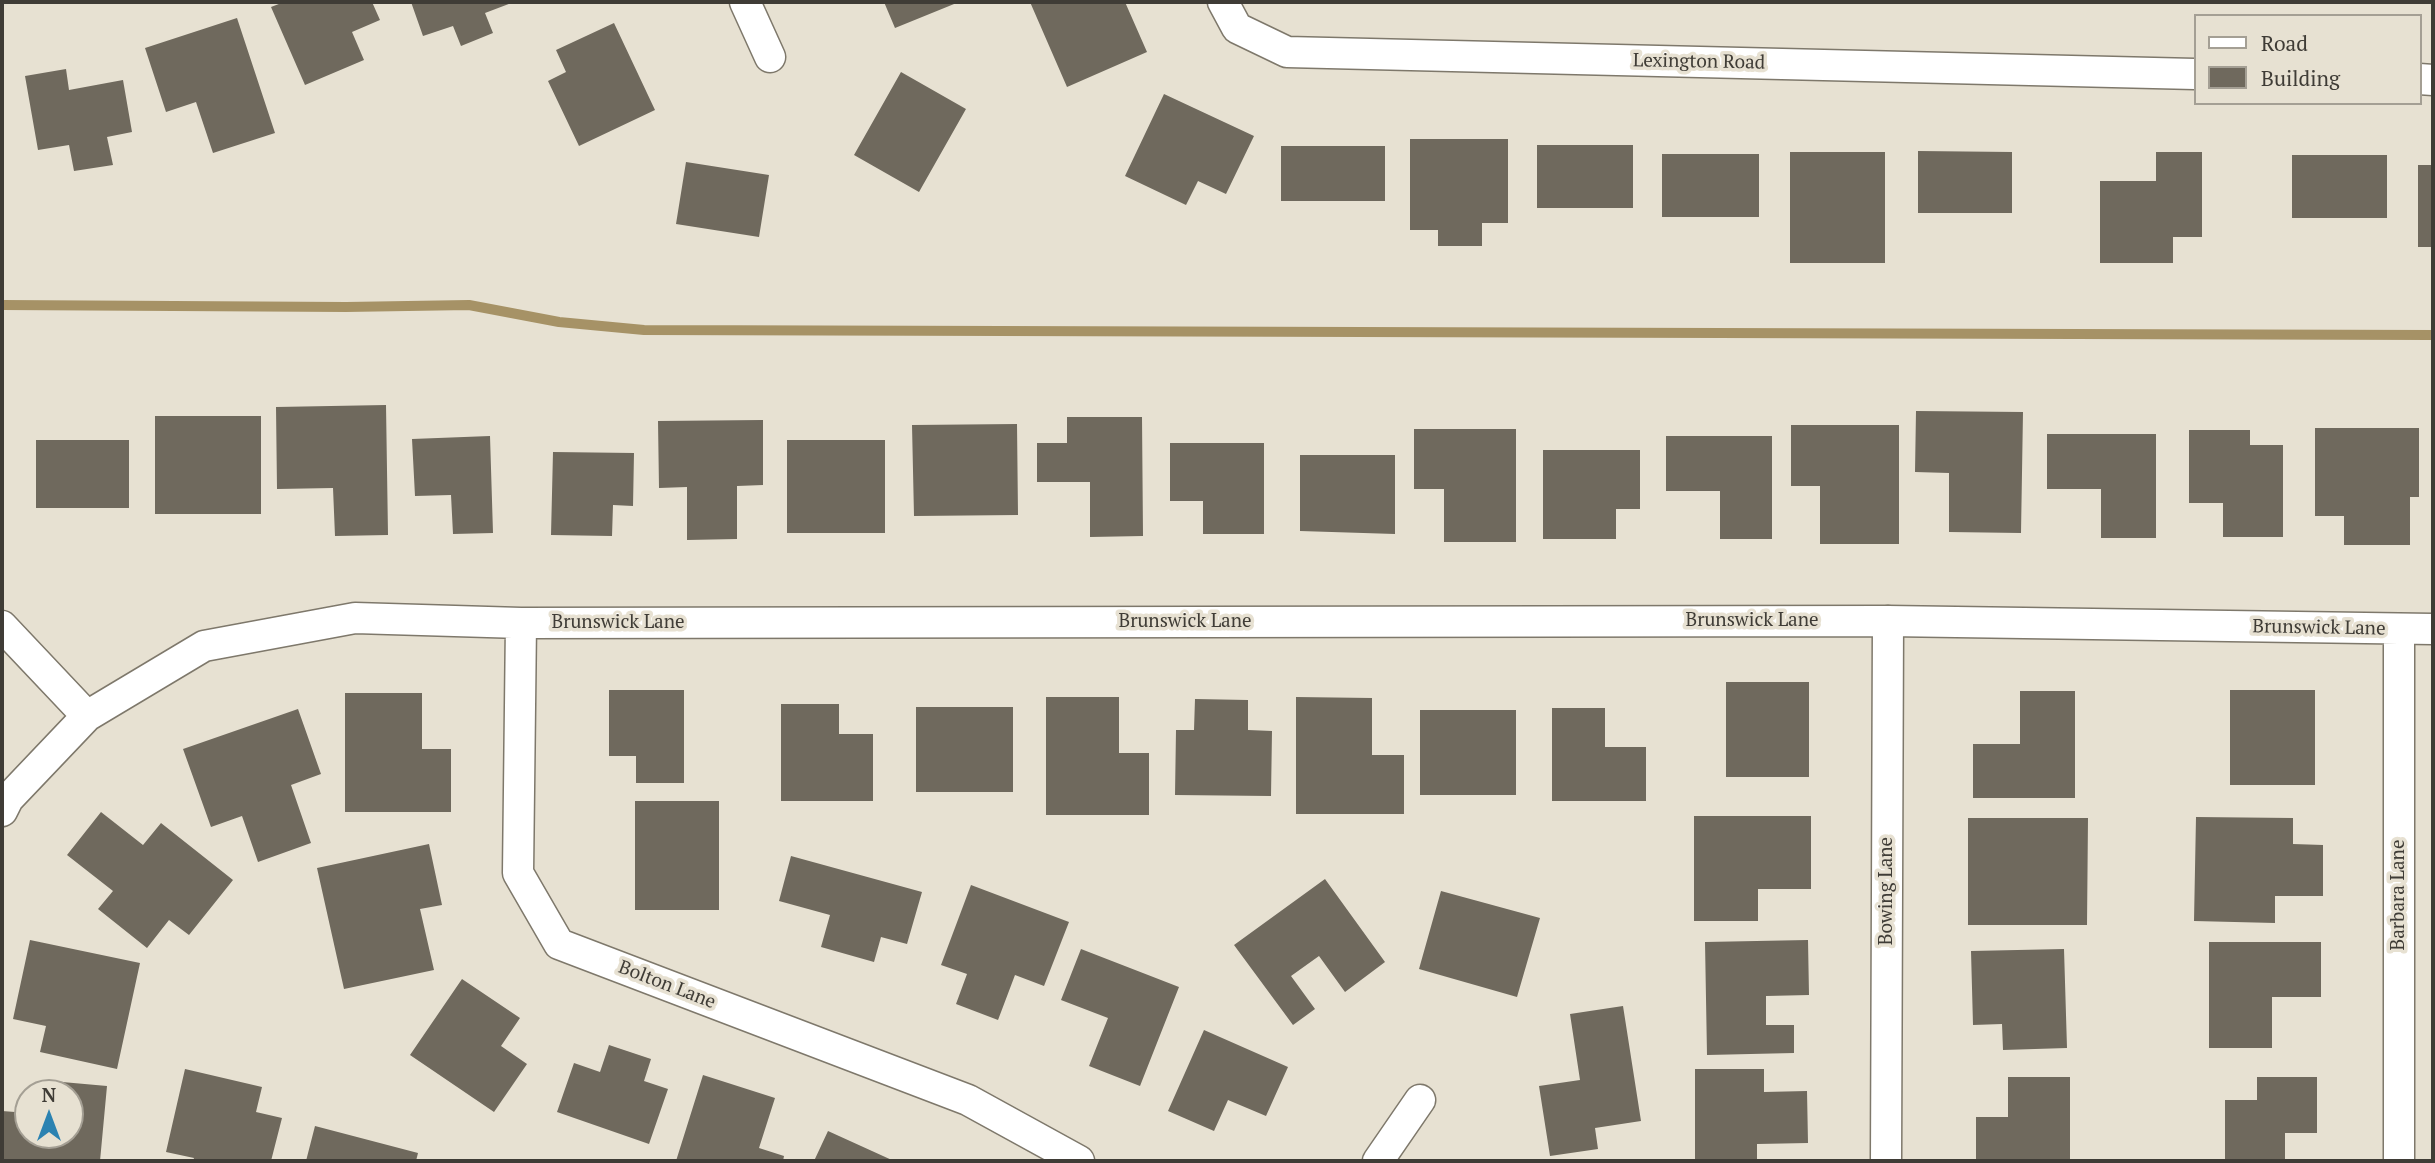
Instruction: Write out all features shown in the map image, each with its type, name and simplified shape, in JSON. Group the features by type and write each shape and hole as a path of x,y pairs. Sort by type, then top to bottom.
{"street":[{"path":"745,2 770,57"},
{"name":"Lexington Road","path":"1223,2 1237,28 1287,52 2194,74"},
{"name":"Brunswick Lane","path":"2,811 8,799 87,716 204,646 355,618 521,623 1888,621 2433,629"},
{"name":"Bowing Lane","path":"1886,1161 1888,621"},
{"name":"Bolton Lane","path":"521,623 518,873 559,944 968,1100 1079,1161"},
{"path":"2,626 87,716"},
{"name":"Barbara Lane","path":"2399,630 2399,1161"},
{"path":"1378,1161 1420,1100"}],"building":[{"path":"284,2 372,2 380,20 352,32 364,60 305,85 271,7"},
{"path":"411,2 514,2 485,13 493,33 461,46 453,26 423,36"},
{"path":"884,2 959,2 895,28"},
{"path":"1030,2 1125,2 1147,52 1067,87"},
{"path":"237,18 275,133 213,153 196,102 166,112 145,48"},
{"path":"614,23 655,110 579,146 548,81 566,72 556,50"},
{"path":"66,69 69,90 123,80 132,132 107,137 113,165 74,171 69,145 38,150 25,76"},
{"path":"901,72 966,109 919,192 854,155"},
{"path":"1164,94 1254,136 1226,194 1198,181 1186,205 1125,176"},
{"path":"1410,139 1508,139 1508,223 1482,223 1482,246 1438,246 1438,230 1410,230"},
{"path":"1537,145 1633,145 1633,208 1537,208"},
{"path":"1281,146 1385,146 1385,201 1281,201"},
{"path":"1918,151 2012,152 2012,213 1918,213"},
{"path":"1790,152 1885,152 1885,263 1790,263"},
{"path":"2156,152 2202,152 2202,237 2173,237 2173,263 2100,263 2100,181 2156,181"},
{"path":"1662,154 1759,154 1759,217 1662,217"},
{"path":"2292,155 2387,155 2387,218 2292,218"},
{"path":"686,162 769,175 759,237 676,224"},
{"path":"2418,165 2433,165 2433,247 2418,247"},
{"path":"386,405 388,535 335,536 333,488 277,489 276,407"},
{"path":"1916,411 2023,412 2021,533 1949,532 1949,473 1915,472"},
{"path":"155,416 261,416 261,514 155,514"},
{"path":"1067,417 1142,417 1143,536 1090,537 1090,482 1037,482 1037,443 1067,443"},
{"path":"763,420 763,485 737,486 737,539 687,540 687,487 659,488 658,421"},
{"path":"1017,424 1018,515 914,516 912,425"},
{"path":"1791,425 1899,425 1899,544 1820,544 1820,486 1791,486"},
{"path":"2315,428 2419,428 2419,497 2410,497 2410,545 2344,545 2344,516 2315,516"},
{"path":"1414,429 1516,429 1516,542 1444,542 1444,489 1414,489"},
{"path":"2189,430 2250,430 2250,445 2283,445 2283,537 2223,537 2223,503 2189,503"},
{"path":"2047,434 2156,434 2156,538 2101,538 2101,489 2047,489"},
{"path":"490,436 493,533 453,534 451,495 415,496 412,439"},
{"path":"1666,436 1772,436 1772,539 1720,539 1720,491 1666,491"},
{"path":"36,440 129,440 129,508 36,508"},
{"path":"787,440 885,440 885,533 787,533"},
{"path":"1170,443 1264,443 1264,534 1203,534 1203,501 1170,501"},
{"path":"1543,450 1640,450 1640,509 1616,509 1616,539 1543,539"},
{"path":"553,452 634,453 633,506 613,505 612,536 551,535"},
{"path":"1300,455 1395,455 1395,534 1300,531"},
{"path":"1726,682 1809,682 1809,777 1726,777"},
{"path":"609,690 684,690 684,783 636,783 636,756 609,756"},
{"path":"2230,690 2315,690 2315,785 2230,785"},
{"path":"2020,691 2075,691 2075,798 1973,798 1973,744 2020,744"},
{"path":"345,693 422,693 422,749 451,749 451,812 345,812"},
{"path":"1046,697 1119,697 1119,753 1149,753 1149,815 1046,815"},
{"path":"1296,697 1372,698 1372,755 1404,755 1404,814 1296,814"},
{"path":"1195,699 1248,700 1248,730 1272,731 1271,796 1175,795 1176,730 1194,730"},
{"path":"781,704 839,704 839,734 873,734 873,801 781,801"},
{"path":"916,707 1013,707 1013,792 916,792"},
{"path":"1552,708 1605,708 1605,747 1646,747 1646,801 1552,801"},
{"path":"298,709 321,774 291,785 311,843 258,862 242,816 211,827 183,749"},
{"path":"1420,710 1516,710 1516,795 1420,795"},
{"path":"635,801 719,801 719,910 635,910"},
{"path":"101,812 143,845 161,823 233,880 189,935 169,920 147,948 98,909 113,891 67,855"},
{"path":"1694,816 1811,816 1811,889 1758,889 1758,921 1694,921"},
{"path":"2196,817 2293,818 2293,844 2323,845 2323,896 2275,896 2275,923 2194,921"},
{"path":"1968,818 2088,818 2087,925 1968,925"},
{"path":"429,844 442,905 420,909 434,970 344,989 317,868"},
{"path":"791,856 922,892 907,944 881,937 874,962 821,947 830,915 779,901"},
{"path":"1325,879 1385,962 1345,992 1319,956 1291,976 1315,1009 1293,1025 1234,945"},
{"path":"971,885 1069,922 1044,986 1015,975 998,1020 956,1004 967,974 941,965"},
{"path":"1441,891 1540,918 1517,997 1419,969"},
{"path":"30,940 140,963 117,1069 40,1052 46,1026 13,1019"},
{"path":"1808,940 1809,995 1766,996 1766,1025 1794,1025 1794,1053 1707,1055 1705,942"},
{"path":"2209,942 2321,942 2321,997 2272,997 2272,1048 2209,1048"},
{"path":"1081,949 1179,987 1140,1086 1089,1066 1108,1018 1061,1000"},
{"path":"2064,949 2067,1048 2003,1050 2002,1024 1973,1025 1971,951"},
{"path":"462,979 520,1018 501,1046 527,1064 494,1112 410,1055"},
{"path":"1623,1006 1641,1121 1595,1128 1598,1149 1550,1156 1539,1086 1580,1080 1570,1014"},
{"path":"1204,1030 1288,1067 1266,1116 1228,1100 1214,1131 1168,1111"},
{"path":"609,1045 651,1059 644,1081 668,1089 649,1144 557,1112 574,1063 600,1072"},
{"path":"185,1069 262,1087 256,1112 282,1118 271,1161 193,1161 194,1158 166,1152"},
{"path":"1695,1069 1764,1069 1764,1092 1807,1091 1808,1143 1757,1144 1757,1161 1695,1161"},
{"path":"703,1075 775,1098 759,1148 784,1156 783,1161 676,1161"},
{"path":"2008,1077 2070,1077 2070,1161 1976,1161 1976,1117 2008,1117"},
{"path":"2257,1077 2317,1077 2317,1133 2285,1133 2285,1161 2225,1161 2225,1100 2257,1100"},
{"path":"84,1084 107,1086 100,1161 2,1161 2,1111 14,1112 14,1149 84,1149"},
{"path":"315,1126 418,1153 416,1161 306,1161"},
{"path":"828,1131 894,1161 814,1161"}],"waterway":[{"path":"2,305 469,305 559,322 644,330 2433,335"}]}
